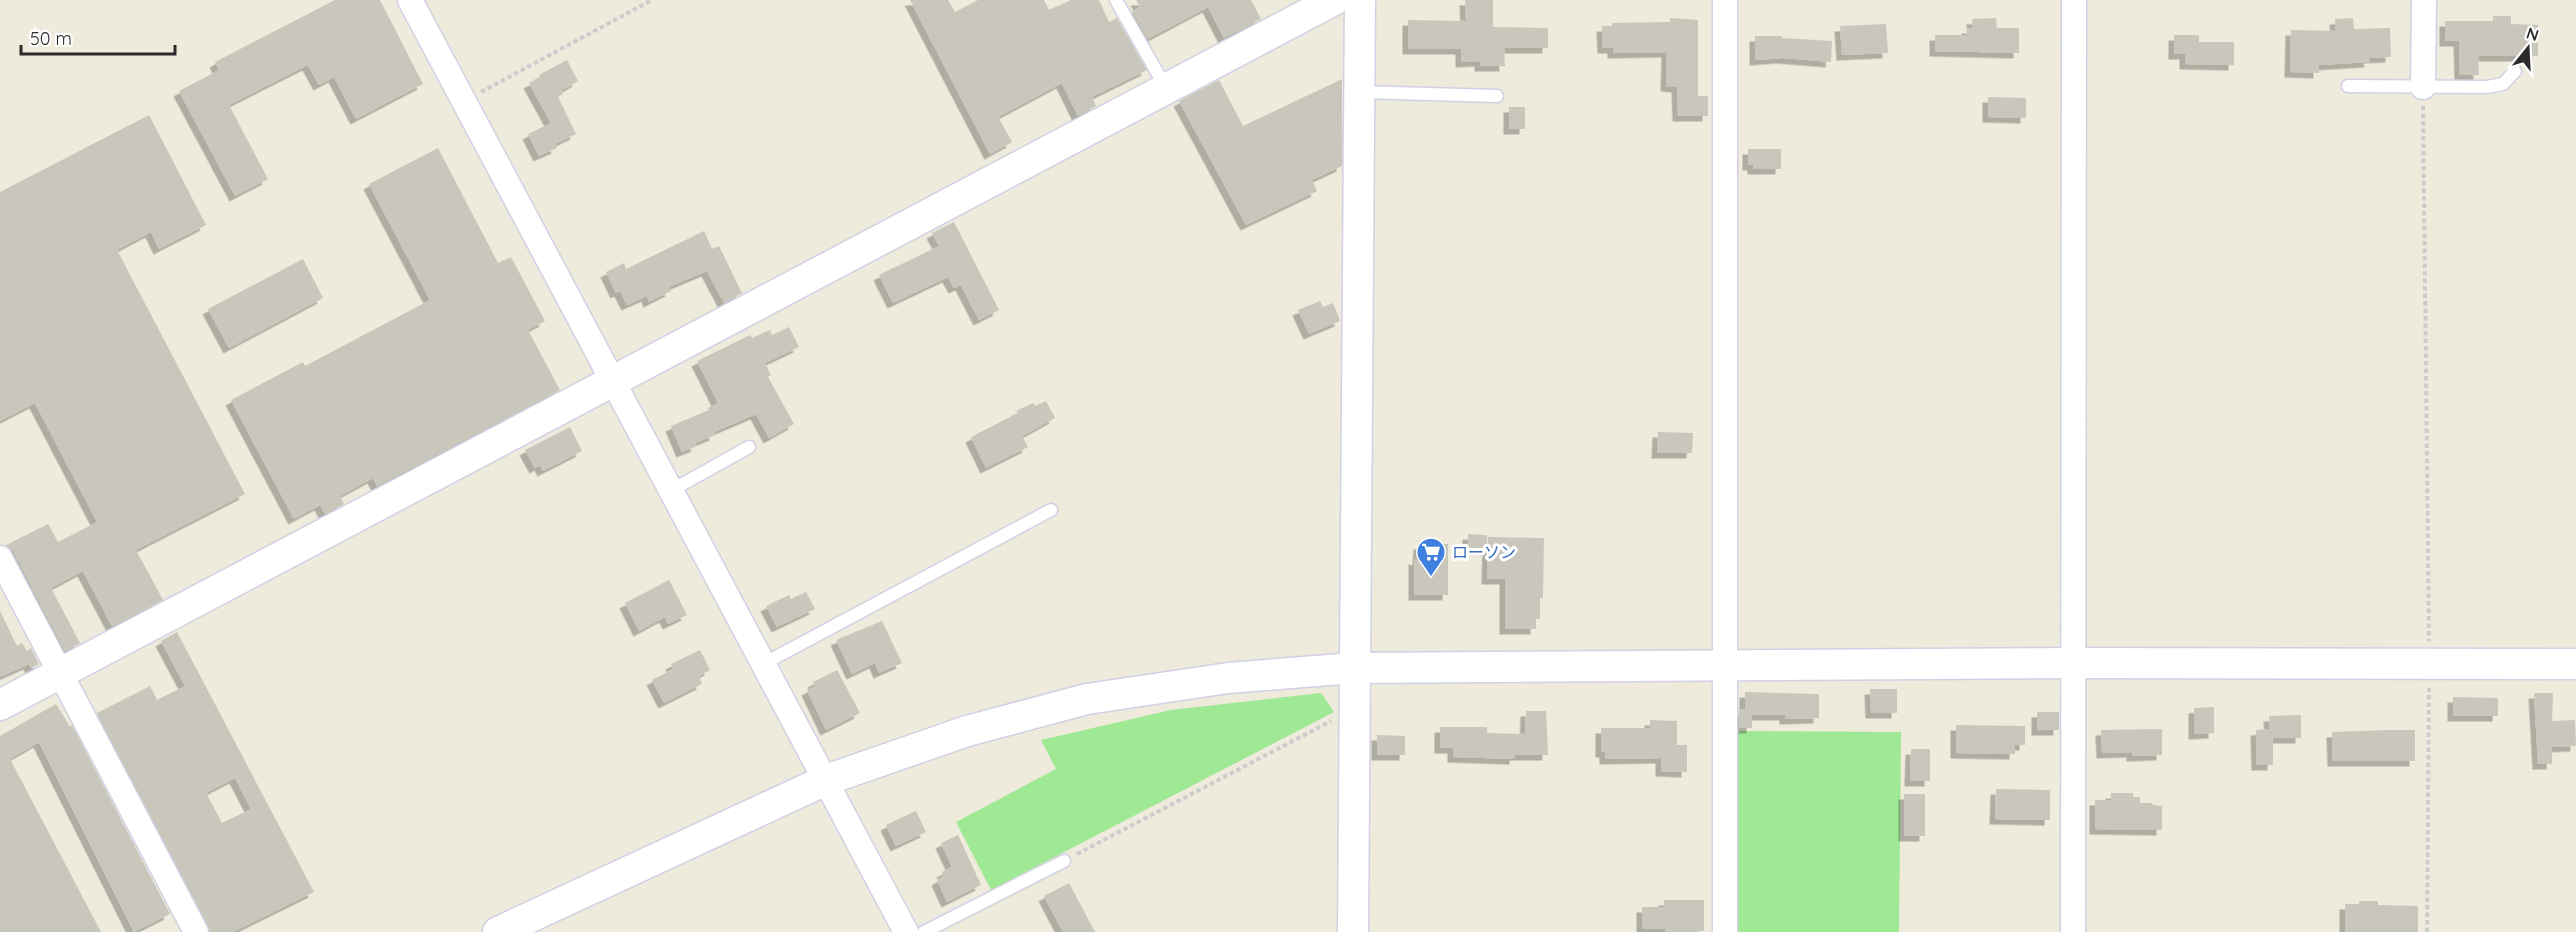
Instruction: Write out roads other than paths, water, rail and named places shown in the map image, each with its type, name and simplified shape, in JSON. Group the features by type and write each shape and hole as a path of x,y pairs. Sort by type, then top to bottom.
{"street":[{"path":"410,0 906,932"},
{"path":"0,705 1334,0"},
{"path":"1353,932 1360,0"},
{"path":"1725,0 1725,932"},
{"path":"2073,932 2074,0"},
{"path":"2423,87 2424,0"},
{"path":"1,562 196,932"},
{"path":"498,932 826,780 967,731 1087,699 1228,678 1354,668 1724,664 2576,664"}],"lane":[{"path":"1116,0 1167,89"},
{"path":"2348,86 2423,87 2503,84 2515,71"},
{"path":"1360,92 1497,96"},
{"path":"672,490 749,447"},
{"path":"763,664 1051,510"},
{"path":"924,932 1064,861"}],"place":[{"name":"ローソン","path":"1431,578"}]}
